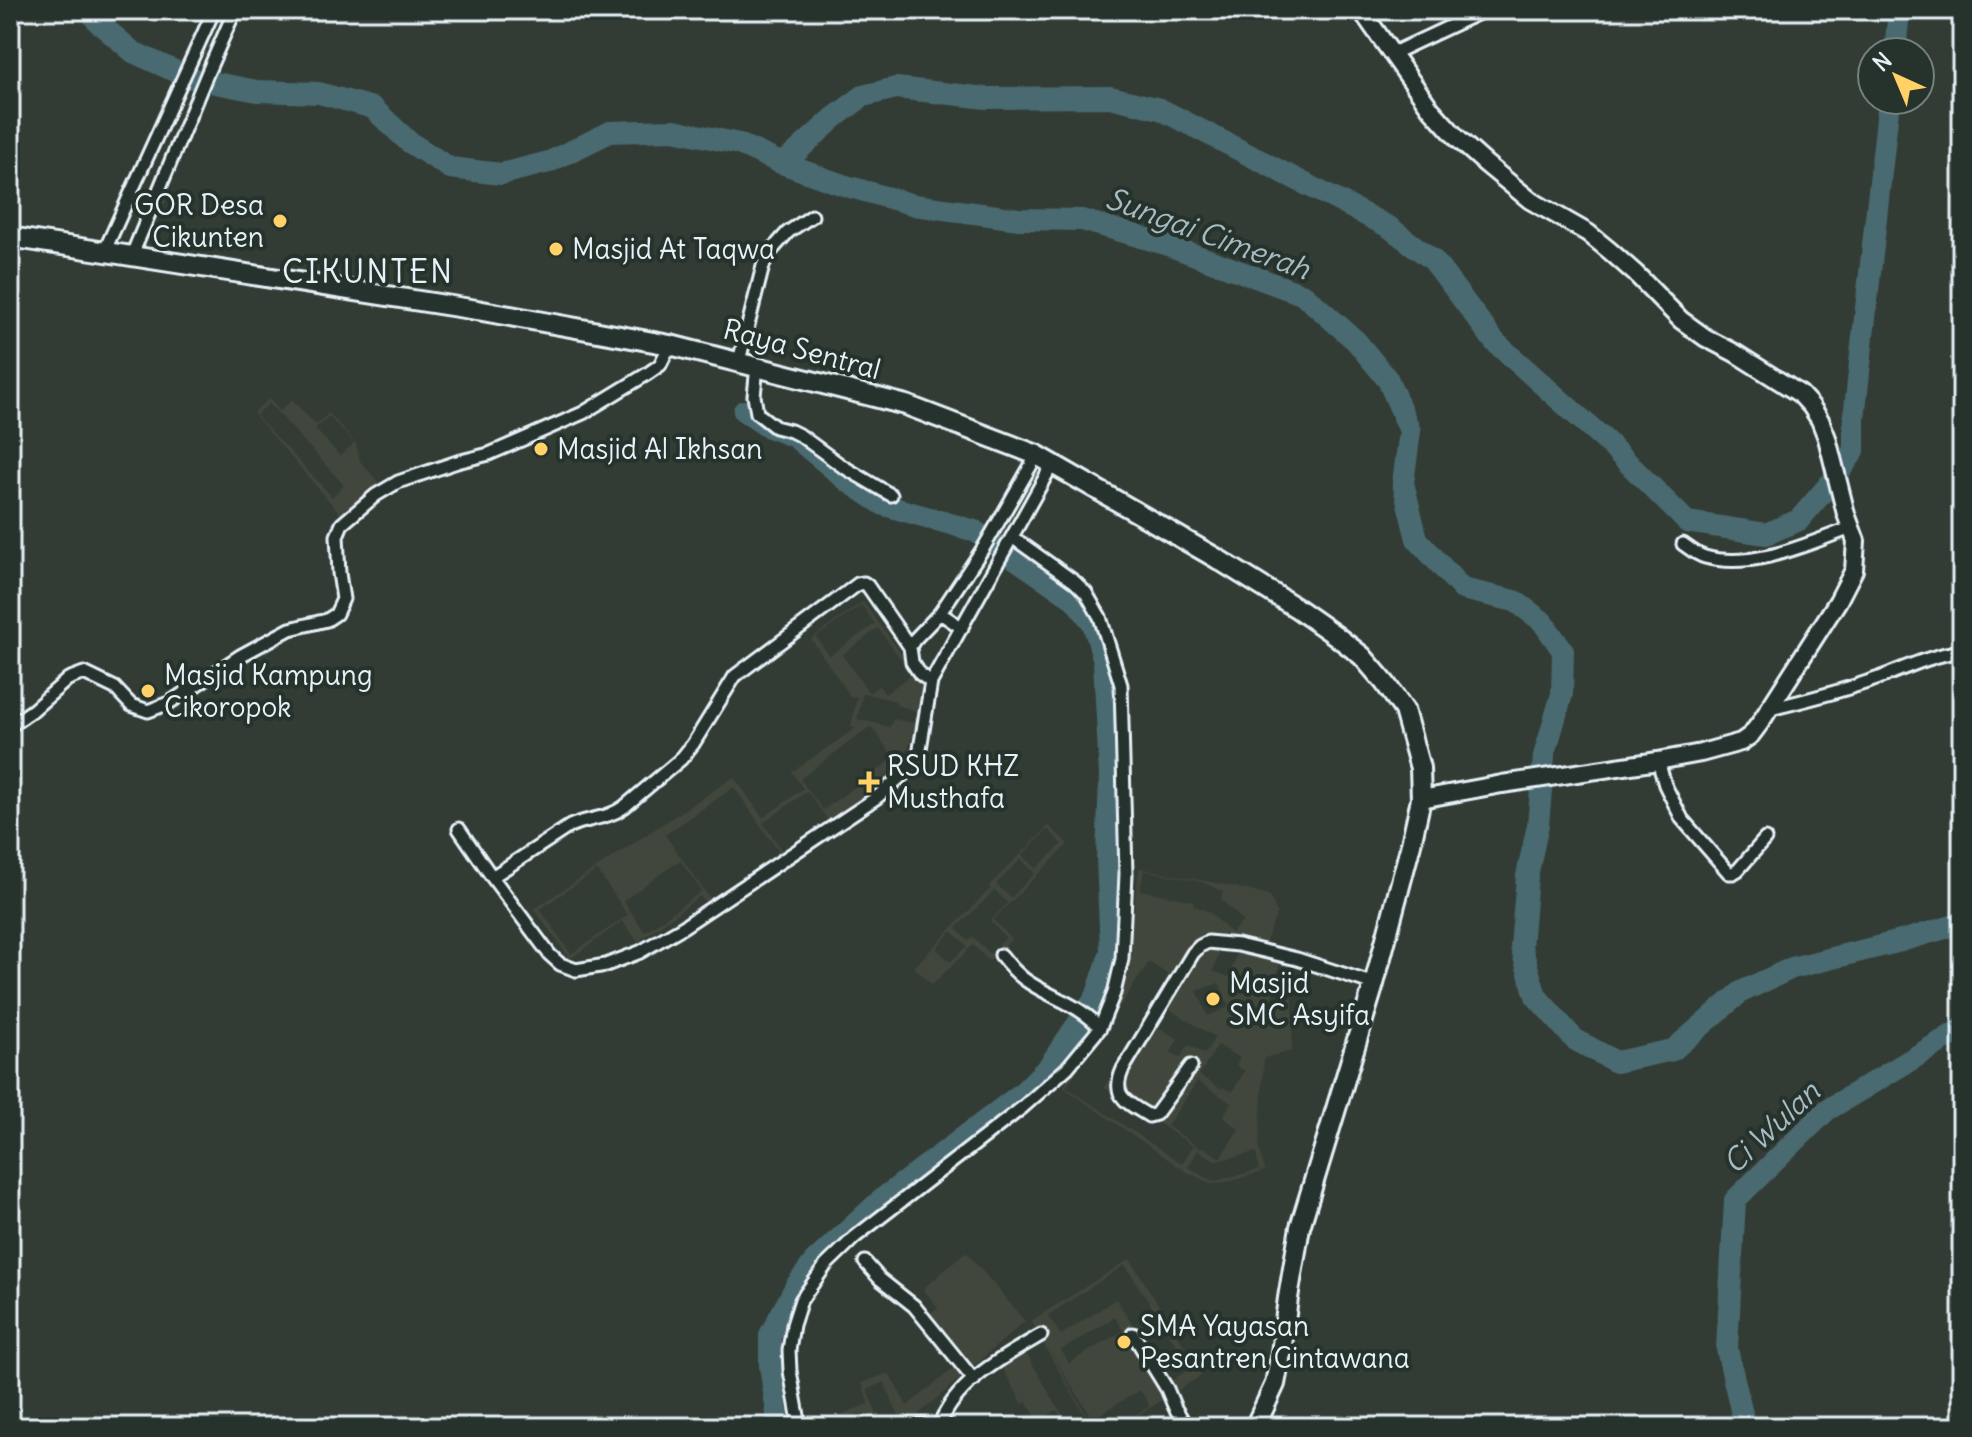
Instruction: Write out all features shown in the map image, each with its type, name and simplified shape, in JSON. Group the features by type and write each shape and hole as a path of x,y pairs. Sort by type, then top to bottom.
{"main road":[{"path":"1361,10 1431,109 1458,139 1530,200 1588,233 1636,274 1681,320 1800,394 1811,406 1827,438 1857,553 1848,584 1770,709 1751,735 1741,742 1658,761 1421,799"},
{"name":"Raya Sentral","path":"10,237 477,310 670,345 906,405 1045,459 1295,607 1362,656 1404,710 1420,768 1421,799 1374,984 1300,1227 1275,1384 1255,1427"}],"street":[{"path":"1391,54 1485,10"},
{"path":"104,252 213,12"},
{"path":"132,255 233,15"},
{"path":"189,67 207,74"},
{"path":"812,216 788,232 770,252 763,266 748,364 757,413 775,427 801,436 842,466 891,495"},
{"path":"10,726 68,679 84,673 115,688 131,705 148,711 169,703 240,656 290,629 327,620 336,614 343,599 337,536 342,524 376,495 398,482 489,454 583,413 660,365 670,345"},
{"path":"910,647 940,613 1045,459"},
{"path":"459,829 550,955 560,964 576,970 606,965 640,952 683,927 876,798 906,772 919,755 931,682 1007,546 1045,459"},
{"path":"1683,544 1702,556 1721,560 1763,557 1806,545 1849,521"},
{"path":"800,1427 789,1350 801,1300 826,1265 1067,1068 1100,1028 1114,993 1122,959 1126,874 1121,685 1100,617 1086,593 1075,582 1007,546"},
{"path":"492,877 570,826 614,814 624,807 681,759 735,676 858,584 867,585 910,647 912,662 920,674 931,682"},
{"path":"940,613 962,628"},
{"path":"1770,709 1833,694 1941,654 1962,651"},
{"path":"1658,761 1665,785 1682,819 1729,873 1738,870 1765,839"},
{"path":"1191,1066 1156,1114 1149,1116 1132,1106 1118,1089 1123,1069 1193,953 1208,942 1238,945 1297,959 1374,984"},
{"path":"1001,955 1026,980 1089,1016 1100,1028"},
{"path":"865,1262 880,1279 914,1306 974,1380"},
{"path":"1133,1334 1187,1427"},
{"path":"939,1427 951,1402 974,1380 1004,1356 1041,1335"},
{"path":"917,1427 927,1427"}],"shaded area":[{"path":"269,399 280,411 292,400 316,425 329,413 356,444 360,461 380,484 343,517 253,413","holes":["269,403 344,485 332,497 256,415","329,416 354,443 340,456 315,429"]},
{"name":"RSUD KHZ Musthafa","path":"863,602 917,675 922,693 918,722 903,761 827,826 710,909 700,896 638,942 622,921 570,959 534,909 734,777 763,818 803,789 792,772 856,728 851,727 857,696 851,697 811,639","holes":["862,605 875,624 829,656 816,637","878,628 912,674 885,694 879,686 869,693 842,655","863,693 896,701 896,705 917,711 914,723 893,719 890,727 857,719","871,726 894,758 823,810 800,779","734,787 779,852 710,899 665,835","807,791 828,820 783,852 763,823","680,860 702,891 645,932 623,901","597,870 628,915 571,954 540,909"]},
{"path":"1049,826 1068,844 993,920 1012,939 989,961 973,945 932,985 914,967 991,888 989,886","holes":["1048,829 1062,844 1036,869 1022,855","1021,859 1035,873 1011,898 996,884","995,890 1008,903 990,921 1006,938 990,954 973,937 968,941 956,928","952,931 967,946 950,962 936,948"]},
{"path":"1139,868 1270,896 1277,913 1261,954 1280,962 1271,1001 1293,997 1292,1051 1264,1058 1259,1147 1265,1171 1212,1184 1185,1171 1063,1087 1111,1015 1125,985","holes":["1144,870 1202,882 1223,891 1221,899 1243,921 1231,933 1209,912 1193,905 1194,901 1140,890","1222,945 1238,950 1229,977 1213,971","1149,962 1176,980 1104,1087 1193,1146 1182,1164 1066,1087","1219,983 1229,1007 1208,1016 1197,991","1169,1009 1215,1037 1205,1054 1188,1045 1180,1058 1171,1052 1178,1039 1158,1027","1218,1045 1240,1058 1236,1065 1245,1071 1232,1092 1199,1075","1197,1081 1231,1103 1223,1117 1239,1129 1220,1158 1203,1147 1201,1149 1167,1126","1198,1150 1217,1161 1256,1152 1259,1170 1215,1181 1188,1167"]},
{"path":"966,1252 1025,1321 919,1414 926,1427 897,1427 902,1424 884,1382 867,1390 882,1427 866,1427 860,1414 842,1420 844,1427 841,1427 837,1416 869,1404 862,1383 889,1373 907,1406 963,1361 927,1317 938,1307 923,1289"},
{"name":"SMA Yayasan Pesantren Cintawana","path":"1130,1259 1202,1375 1119,1427 1115,1427 1150,1406 1140,1390 1077,1427 1074,1423 1089,1413 1049,1350 1086,1414 1067,1426 1057,1410 1038,1421 1027,1402 1023,1404 999,1362 1042,1338 1031,1321","holes":["1125,1265 1179,1349 1158,1363 1116,1299 1061,1335 1048,1315","1115,1317 1123,1331 1069,1363 1061,1350","1041,1340 1084,1414 1068,1424 1024,1350","1184,1350 1194,1366 1168,1383 1158,1368"]}],"waterway":[{"name":"Sungai Cimerah","path":"89,10 99,23 133,52 190,78 257,91 319,93 373,108 409,142 450,168 501,174 549,162 610,132 674,130 739,144 843,185 914,205 1019,219 1082,220 1165,244 1304,295 1356,341 1388,380 1410,431 1403,483 1417,539 1462,589 1515,601 1542,621 1563,651 1562,694 1544,756 1538,825 1527,876 1521,947 1536,996 1574,1039 1616,1062 1673,1050 1741,992 1792,968 1962,923"},
{"path":"1897,36 1899,10"},
{"path":"781,163 863,96 896,88 987,98 1110,97 1160,109 1389,227 1433,260 1495,342 1608,443 1687,522 1766,534 1799,520 1854,451 1854,418 1887,116"},
{"path":"744,411 766,426 795,437 849,482 884,505 975,531 1074,599 1093,623 1104,661 1110,776 1107,858 1111,952 1096,997 1049,1066 1022,1093 882,1199 815,1261 796,1286 770,1335 770,1365 779,1427"},
{"name":"Ci Wulan","path":"1745,1427 1727,1349 1735,1200 1827,1110 1962,1029"}],"place":[{"name":"GOR Desa Cikunten","path":"280,221"},
{"name":"Masjid At Taqwa","path":"556,249"},
{"name":"Masjid Al Ikhsan","path":"541,449"},
{"name":"Masjid Kampung Cikoropok","path":"148,691"},
{"name":"RSUD KHZ Musthafa","path":"869,782"},
{"name":"Masjid SMC Asyifa","path":"1213,999"},
{"name":"SMA Yayasan Pesantren Cintawana","path":"1124,1342"}],"district":[{"name":"CIKUNTEN","path":"368,271"}]}
